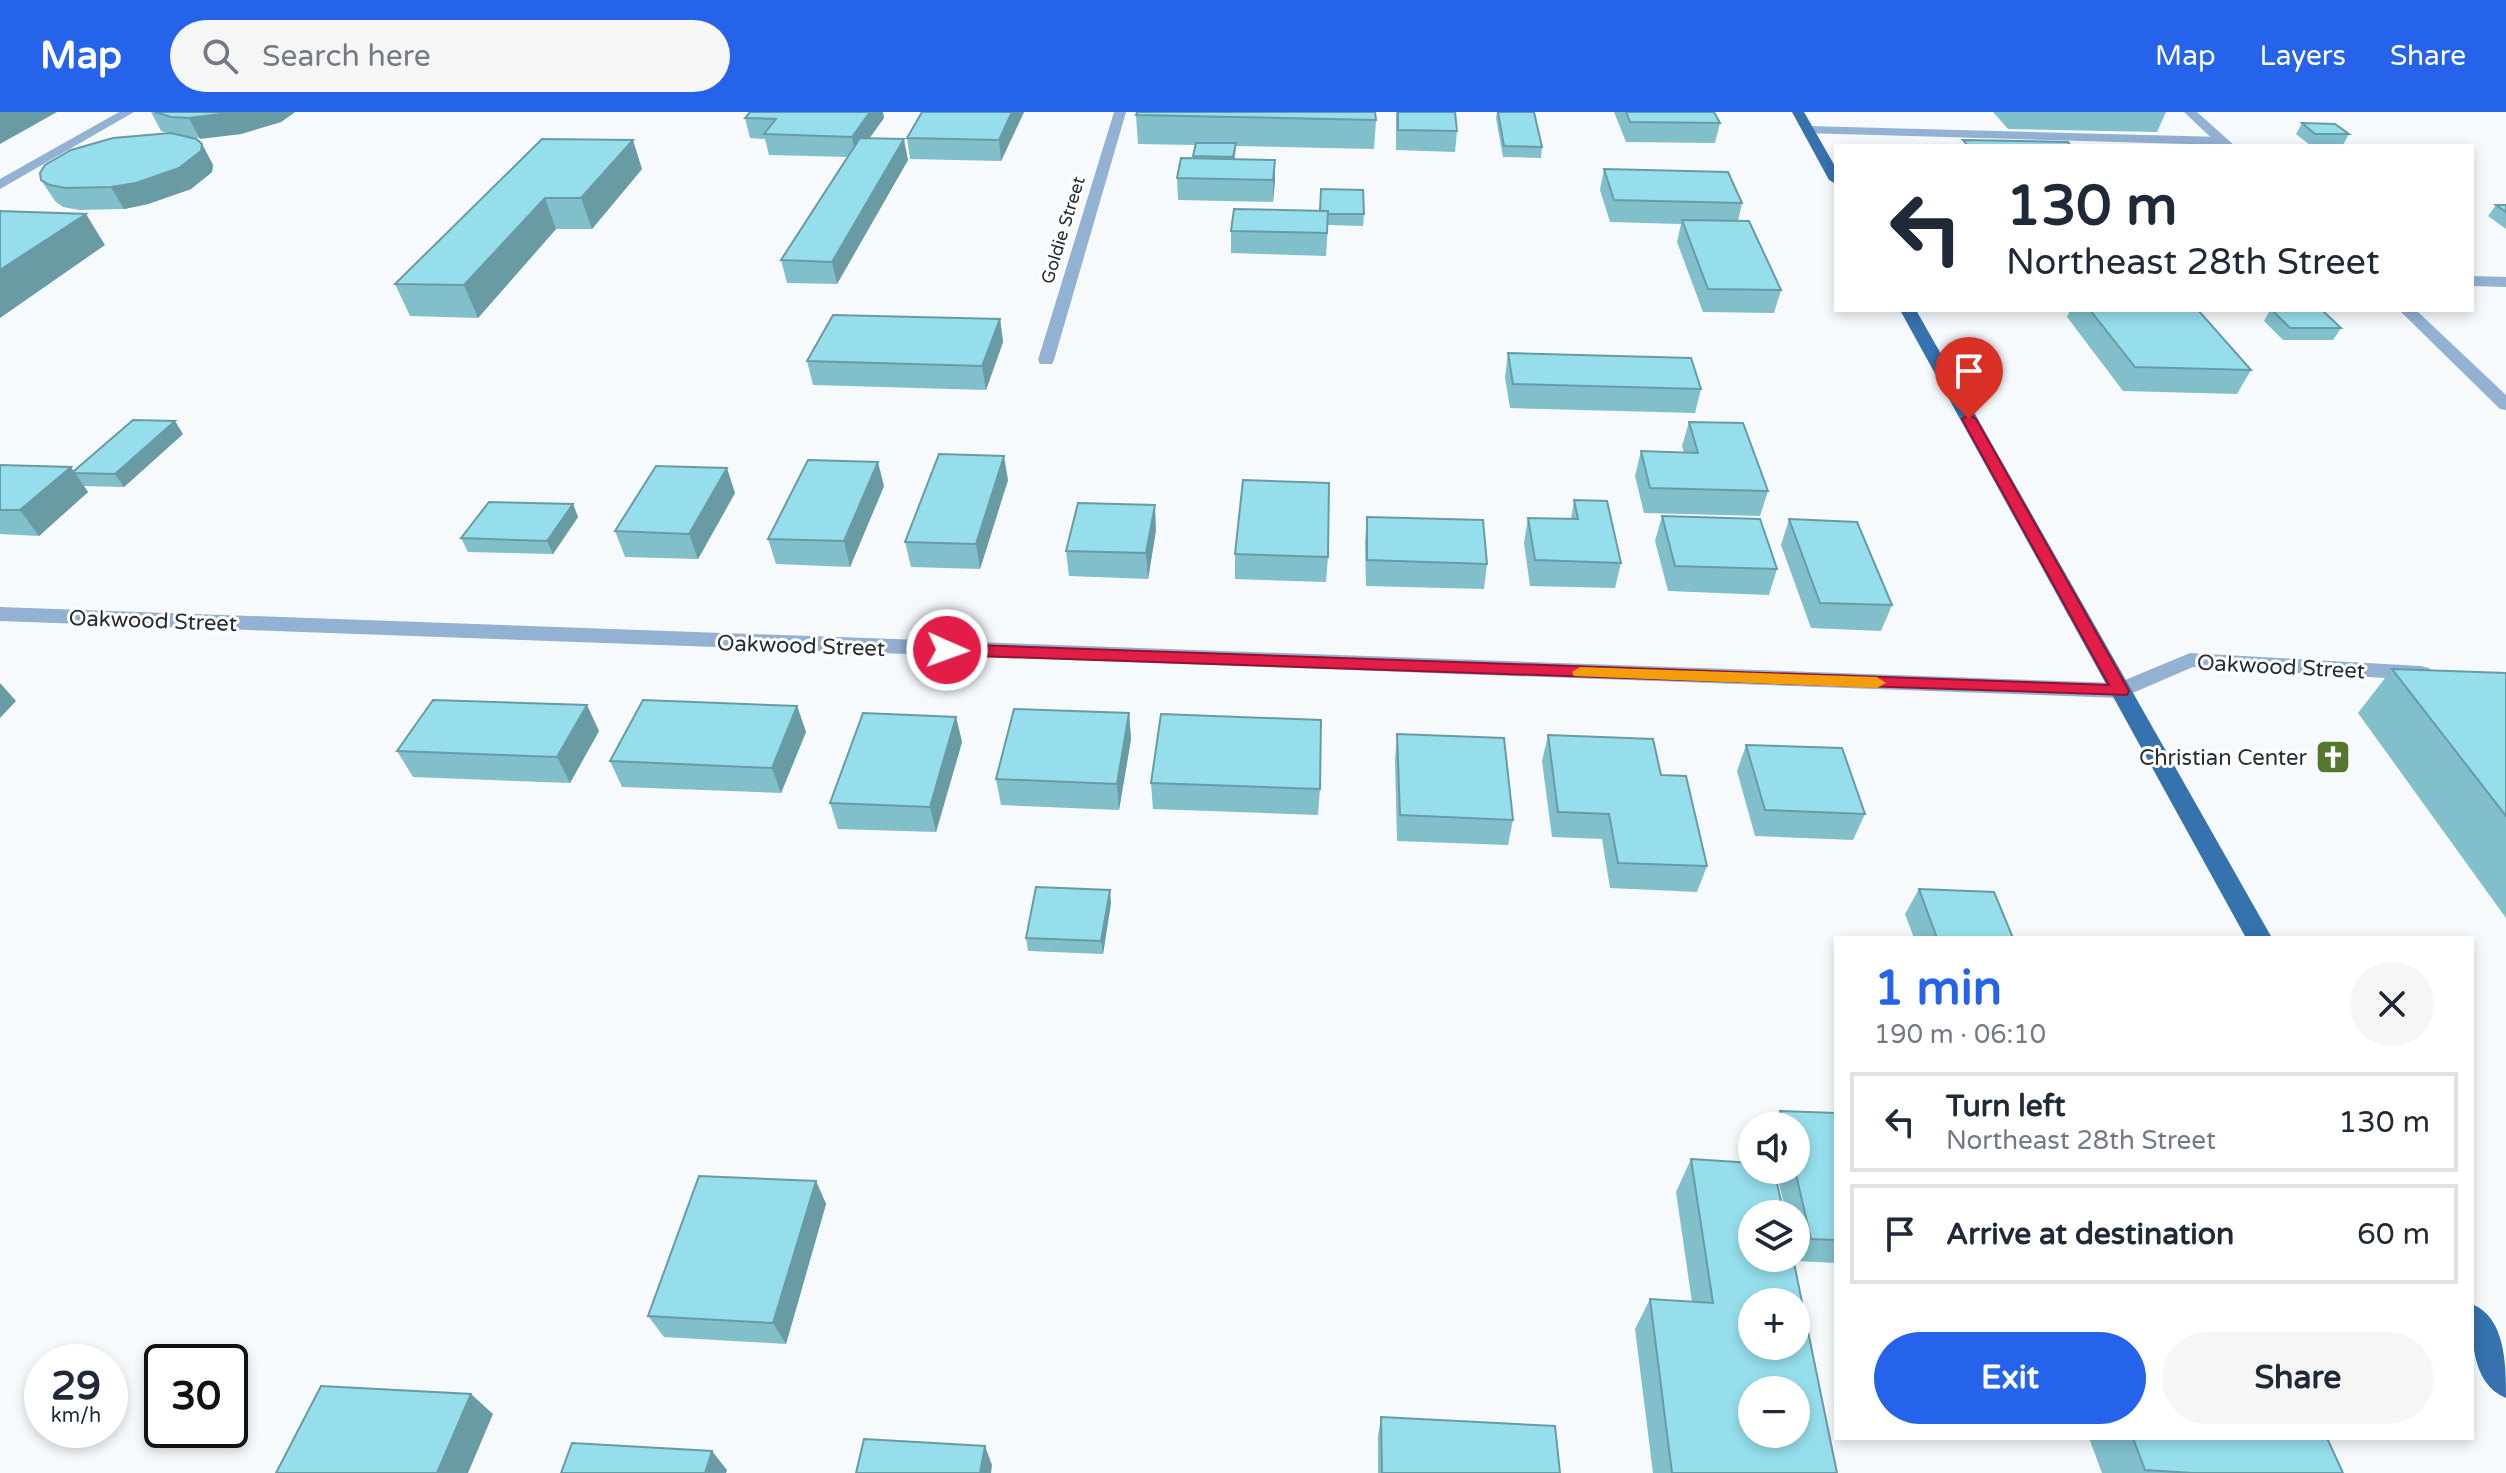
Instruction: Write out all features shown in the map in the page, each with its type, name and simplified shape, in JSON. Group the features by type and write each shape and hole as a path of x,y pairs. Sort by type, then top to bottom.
{"main road":[{"path":"1798,112 1834,176"},
{"path":"1909,312 2258,936"},
{"path":"2474,1324 2506,1381"}],"street":[{"path":"0,185 128,112"},
{"name":"Goldie Street","path":"1046,360 1120,112"},
{"path":"1861,112 1874,132"},
{"path":"2190,112 2225,143"},
{"path":"1808,130 2225,143"},
{"path":"2474,281 2506,282"},
{"path":"2409,312 2506,405"},
{"name":"Oakwood Street","path":"0,614 2121,691 2190,660 2443,674"}],"building":[{"path":"155,112 236,112 189,118"},
{"path":"750,112 870,112 852,137 764,134 776,119 745,118"},
{"path":"922,112 1012,112 999,140 907,138"},
{"path":"1137,112 1375,112 1376,120 1136,115"},
{"path":"1398,112 1455,112 1457,131 1398,130"},
{"path":"1498,112 1534,112 1542,147 1504,146"},
{"path":"1626,112 1714,112 1720,123 1630,122"},
{"path":"2302,123 2335,124 2349,134 2315,134"},
{"path":"171,133 196,139 202,144 201,151 179,168 136,183 111,187 66,188 41,180 40,173 45,165 71,150 113,138"},
{"path":"860,138 904,139 832,262 781,260"},
{"path":"542,139 633,140 581,198 545,198 464,285 395,284"},
{"path":"1963,140 2070,144 1966,144"},
{"path":"1196,143 1236,143 1233,157 1193,156"},
{"path":"1181,158 1275,160 1273,180 1177,178"},
{"path":"1604,169 1728,172 1742,203 1614,200"},
{"path":"1321,189 1363,190 1364,214 1328,214 1328,211 1320,211"},
{"path":"1234,209 1328,211 1327,233 1231,231"},
{"path":"0,211 86,214 0,270"},
{"path":"1682,220 1749,221 1781,290 1708,289"},
{"path":"2092,312 2200,312 2251,370 2135,367"},
{"path":"2274,312 2324,312 2341,328 2290,328"},
{"path":"833,315 1000,319 982,366 807,361"},
{"path":"1508,353 1691,358 1701,389 1513,384"},
{"path":"133,420 175,421 115,474 75,473 74,471"},
{"path":"1689,422 1743,423 1768,491 1650,488 1641,451 1698,453"},
{"path":"939,454 1004,456 976,544 905,542"},
{"path":"808,460 878,462 844,541 768,539"},
{"path":"0,465 71,467 20,510 0,510"},
{"path":"656,466 727,468 689,534 615,531"},
{"path":"1243,480 1329,483 1328,557 1235,554"},
{"path":"1574,500 1607,501 1621,563 1535,560 1528,518 1578,519"},
{"path":"489,502 573,504 547,541 461,538"},
{"path":"1078,503 1155,505 1146,553 1066,551"},
{"path":"1662,516 1760,519 1777,569 1675,566"},
{"path":"1367,517 1483,520 1487,564 1367,560"},
{"path":"1789,519 1857,522 1892,605 1820,603"},
{"path":"2392,669 2506,673 2506,816"},
{"path":"433,700 587,705 557,757 397,751"},
{"path":"643,700 797,706 772,768 610,761"},
{"path":"1014,709 1129,713 1117,784 996,779"},
{"path":"863,713 956,717 930,807 830,803"},
{"path":"1161,714 1321,720 1320,789 1151,783"},
{"path":"1397,734 1504,738 1513,820 1400,815"},
{"path":"1548,735 1653,739 1661,775 1686,776 1707,866 1618,863 1609,814 1558,812"},
{"path":"1746,745 1842,748 1865,814 1765,810"},
{"path":"1036,887 1110,890 1101,941 1026,938"},
{"path":"1919,889 1994,892 2012,936 1936,936"},
{"path":"1810,1112 1834,1113 1834,1240 1811,1239 1810,1200 1802,1200 1798,1184 1810,1184"},
{"path":"1691,1159 1738,1162 1738,1184 1777,1184 1781,1200 1738,1200 1738,1272 1796,1272 1799,1288 1738,1288 1738,1360 1810,1360 1810,1341 1837,1473 1672,1473 1650,1299 1713,1303"},
{"path":"699,1176 816,1181 773,1323 648,1316"},
{"path":"321,1386 471,1394 437,1473 276,1473"},
{"path":"1381,1417 1555,1426 1560,1473 1382,1473"},
{"path":"864,1439 985,1446 980,1473 856,1473"},
{"path":"2134,1440 2328,1440 2343,1473 2193,1473 2145,1470"},
{"path":"572,1443 712,1451 705,1473 561,1473"}],"slow traffic":[{"path":"1580,672 1877,683"}],"place":[{"name":"Christian Center","path":"2333,757"}],"route":[{"path":"947,650 2121,691 1969,419"}]}
